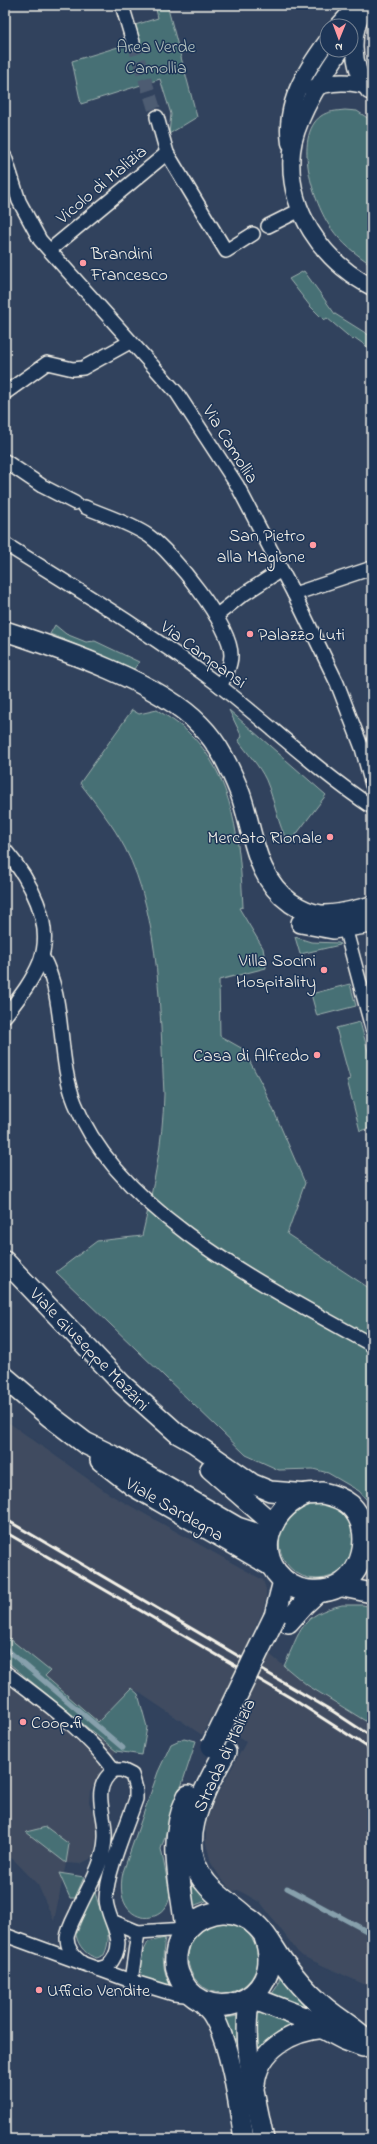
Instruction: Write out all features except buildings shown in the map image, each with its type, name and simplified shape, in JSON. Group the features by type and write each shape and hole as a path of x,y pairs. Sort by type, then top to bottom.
{"main road":[{"path":"5,630 85,660 134,682 167,700 200,725 219,750 235,781 250,825 258,858 267,877 281,895 300,908 322,915 343,921 372,923"},
{"path":"343,921 372,906"},
{"name":"Viale Giuseppe Mazzini","path":"5,1261 122,1384 178,1434 196,1457 270,1530 286,1506 308,1494"},
{"name":"Viale Sardegna","path":"5,1378 51,1417 85,1443 110,1469 125,1480 271,1565"},
{"name":"Viale Giuseppe Mazzini","path":"178,1434 194,1443 253,1484 274,1492 308,1494 322,1493 336,1496 349,1504 358,1515 368,1550 351,1576 338,1586 317,1592 304,1590 284,1581 271,1565"},
{"name":"Viale Sardegna","path":"85,1443 118,1459 237,1528 270,1530"},
{"path":"270,1530 271,1565"},
{"name":"Strada di Malizia","path":"186,1929 176,1840 184,1804 218,1749 282,1619 284,1581"},
{"name":"Viale Giuseppe Mazzini","path":"338,1586 372,1593"},
{"name":"Strada di Malizia","path":"282,1619 304,1604 317,1592"},
{"name":"Strada di Malizia","path":"218,1749 197,1808 193,1826 192,1850 198,1871 206,1883 245,1917"},
{"path":"244,2139 233,2081 219,2030 212,2014 184,1986 178,1973 176,1958 178,1944 186,1929 198,1918 213,1912 230,1912 245,1917 259,1928 285,1966 317,2002 359,2032 372,2047"},
{"path":"195,1996 210,2004 223,2005 236,2004 250,1997 260,1987 267,1976 270,1963 269,1949 265,1937"},
{"path":"250,1997 297,2015 357,2044 372,2047"},
{"path":"250,1997 247,2014 247,2046 264,2139"},
{"path":"255,2090 260,2066 267,2054 276,2045 300,2032 324,2028"}],"street":[{"path":"122,5 133,42"},
{"path":"345,18 357,5"},
{"path":"359,18 367,5"},
{"path":"359,29 372,15"},
{"path":"319,54 298,87 289,116 294,184 300,210 312,235 329,255 352,274 372,287"},
{"path":"292,150 297,130 317,86 336,58"},
{"path":"355,58 370,91"},
{"path":"289,116 303,95 317,86 342,83 370,91"},
{"path":"308,108 322,98 340,93 370,91"},
{"path":"157,117 167,153"},
{"name":"Vicolo di Malizia","path":"56,245 167,153 226,251 253,234"},
{"name":"Via Camollia","path":"5,157 19,201 40,240 177,393 194,416 237,485 294,594 351,716 372,785"},
{"path":"268,226 300,210"},
{"path":"5,392 47,363 73,369 83,368 130,342"},
{"path":"5,461 42,486 80,505 134,528 161,546 186,574 216,616 229,644 231,655 228,668 220,686"},
{"name":"Via Campansi","path":"5,544 133,626 220,686 333,780 372,807"},
{"path":"294,594 372,568"},
{"path":"216,616 241,596 281,570"},
{"path":"5,850 27,879 40,908 43,938 42,956 31,981 5,1016"},
{"path":"343,921 372,1028"},
{"path":"42,956 52,974 55,986 61,1039 70,1090 90,1135 107,1158 153,1206 202,1244 268,1286 372,1345"},
{"path":"5,1672 88,1740 103,1755 114,1770"},
{"path":"82,1963 69,1948 68,1933 103,1853 106,1831 100,1804 100,1793 103,1783 114,1770 122,1770 132,1775 136,1789 136,1799 107,1890 107,1907 114,1922 118,1939 117,1951 108,1966 98,1969"},
{"path":"114,1922 138,1932 186,1929"},
{"path":"131,1981 138,1932"},
{"path":"5,1935 131,1981 174,1994 195,1996"}],"shaded area":[{"path":"5,1420 109,1494 263,1580 266,1589 266,1598 263,1611 250,1638 307,1685 372,1725 372,1988 300,1955 261,1903 238,1890 233,1891 220,1877 211,1863 206,1843 206,1824 213,1803 246,1742 211,1718 202,1735 132,1688 98,1722 45,1676 50,1671 5,1635"},
{"path":"5,1660 116,1751 90,1791 89,1802 96,1821 97,1834 94,1854 90,1859 80,1864 66,1863 54,1921 38,1885 14,1860 5,1855"}],"green space":[{"name":"Area Verde Camollia","path":"155,5 167,5 197,117 169,134 171,114 160,79 81,104 72,61 138,41 135,25 158,18"},
{"path":"345,110 357,111 372,121 372,265 340,239 331,228 318,204 309,171 307,155 308,139 312,126 324,114"},
{"path":"304,271 335,314 372,337 372,350 355,338 353,340 327,318 324,320 310,306 289,279"},
{"path":"55,625 66,634 86,642 95,641 139,662 134,669 50,634"},
{"path":"132,710 139,714 157,710 187,731 203,749 216,768 232,813 237,836 242,884 243,907 239,908 263,948 266,968 219,980 220,1036 243,1049 263,1086 305,1183 287,1234 372,1290 372,1506 359,1491 328,1473 313,1469 279,1470 246,1455 56,1272 97,1241 142,1236 160,1148 164,1094 161,1033 156,968 146,905 137,875 125,848 110,823 80,783"},
{"path":"229,710 326,795 289,844 282,829 266,780 238,740 242,737"},
{"path":"295,937 311,942 339,943 340,945 300,954"},
{"path":"350,984 356,1006 317,1016 311,994"},
{"path":"360,1022 372,1066 372,1127 360,1131 347,1080 350,1079 336,1028"},
{"path":"317,1503 331,1506 344,1514 352,1527 355,1541 352,1555 344,1568 331,1576 317,1579 303,1576 290,1568 282,1555 279,1541 282,1527 290,1514 303,1506"},
{"path":"342,1605 363,1605 372,1607 372,1725 307,1685 284,1666 299,1634 310,1619 328,1609"},
{"path":"5,1635 50,1671 45,1676 98,1722 131,1688 138,1694 147,1727 142,1755 116,1751 5,1660"},
{"path":"184,1738 196,1741 161,1849 170,1893 167,1905 161,1913 152,1917 142,1917 132,1913 125,1904 122,1890 123,1872 158,1772 171,1744"},
{"path":"46,1827 69,1844 66,1863 26,1832"},
{"path":"59,1873 84,1877 75,1898 70,1898"},
{"path":"192,1876 211,1899 193,1906"},
{"path":"93,1890 95,1890 105,1922 108,1938 104,1955 97,1958 93,1957 84,1950 76,1935"},
{"path":"223,1923 236,1926 248,1933 255,1945 258,1958 255,1971 248,1983 236,1990 223,1993 210,1990 198,1983 191,1971 188,1958 191,1945 198,1933 210,1926"},
{"path":"165,1938 163,1951 164,1969 171,1987 144,1979 140,1970 142,1956 148,1942"},
{"path":"281,1973 316,2013 269,1998 278,1985"},
{"path":"259,2013 300,2025 255,2059 257,2016"},
{"path":"239,2016 238,2064 224,2018"}],"waterway":[{"path":"5,1648 123,1748"},
{"path":"287,1888 372,1934"}],"tunnel":[{"path":"133,42 157,117"}],"railway":[{"path":"5,1519 334,1712 372,1737"},
{"path":"5,1532 291,1698 372,1750"}],"place":[{"name":"Brandini Francesco","path":"83,263"},
{"name":"San Pietro alla Magione","path":"313,545"},
{"name":"Palazzo Luti","path":"250,634"},
{"name":"Mercato Rionale","path":"330,837"},
{"name":"Villa Socini Hospitality","path":"324,970"},
{"name":"Casa di Alfredo","path":"317,1055"},
{"name":"Coop.fi","path":"23,1722"},
{"name":"Ufficio Vendite","path":"39,1990"}]}
